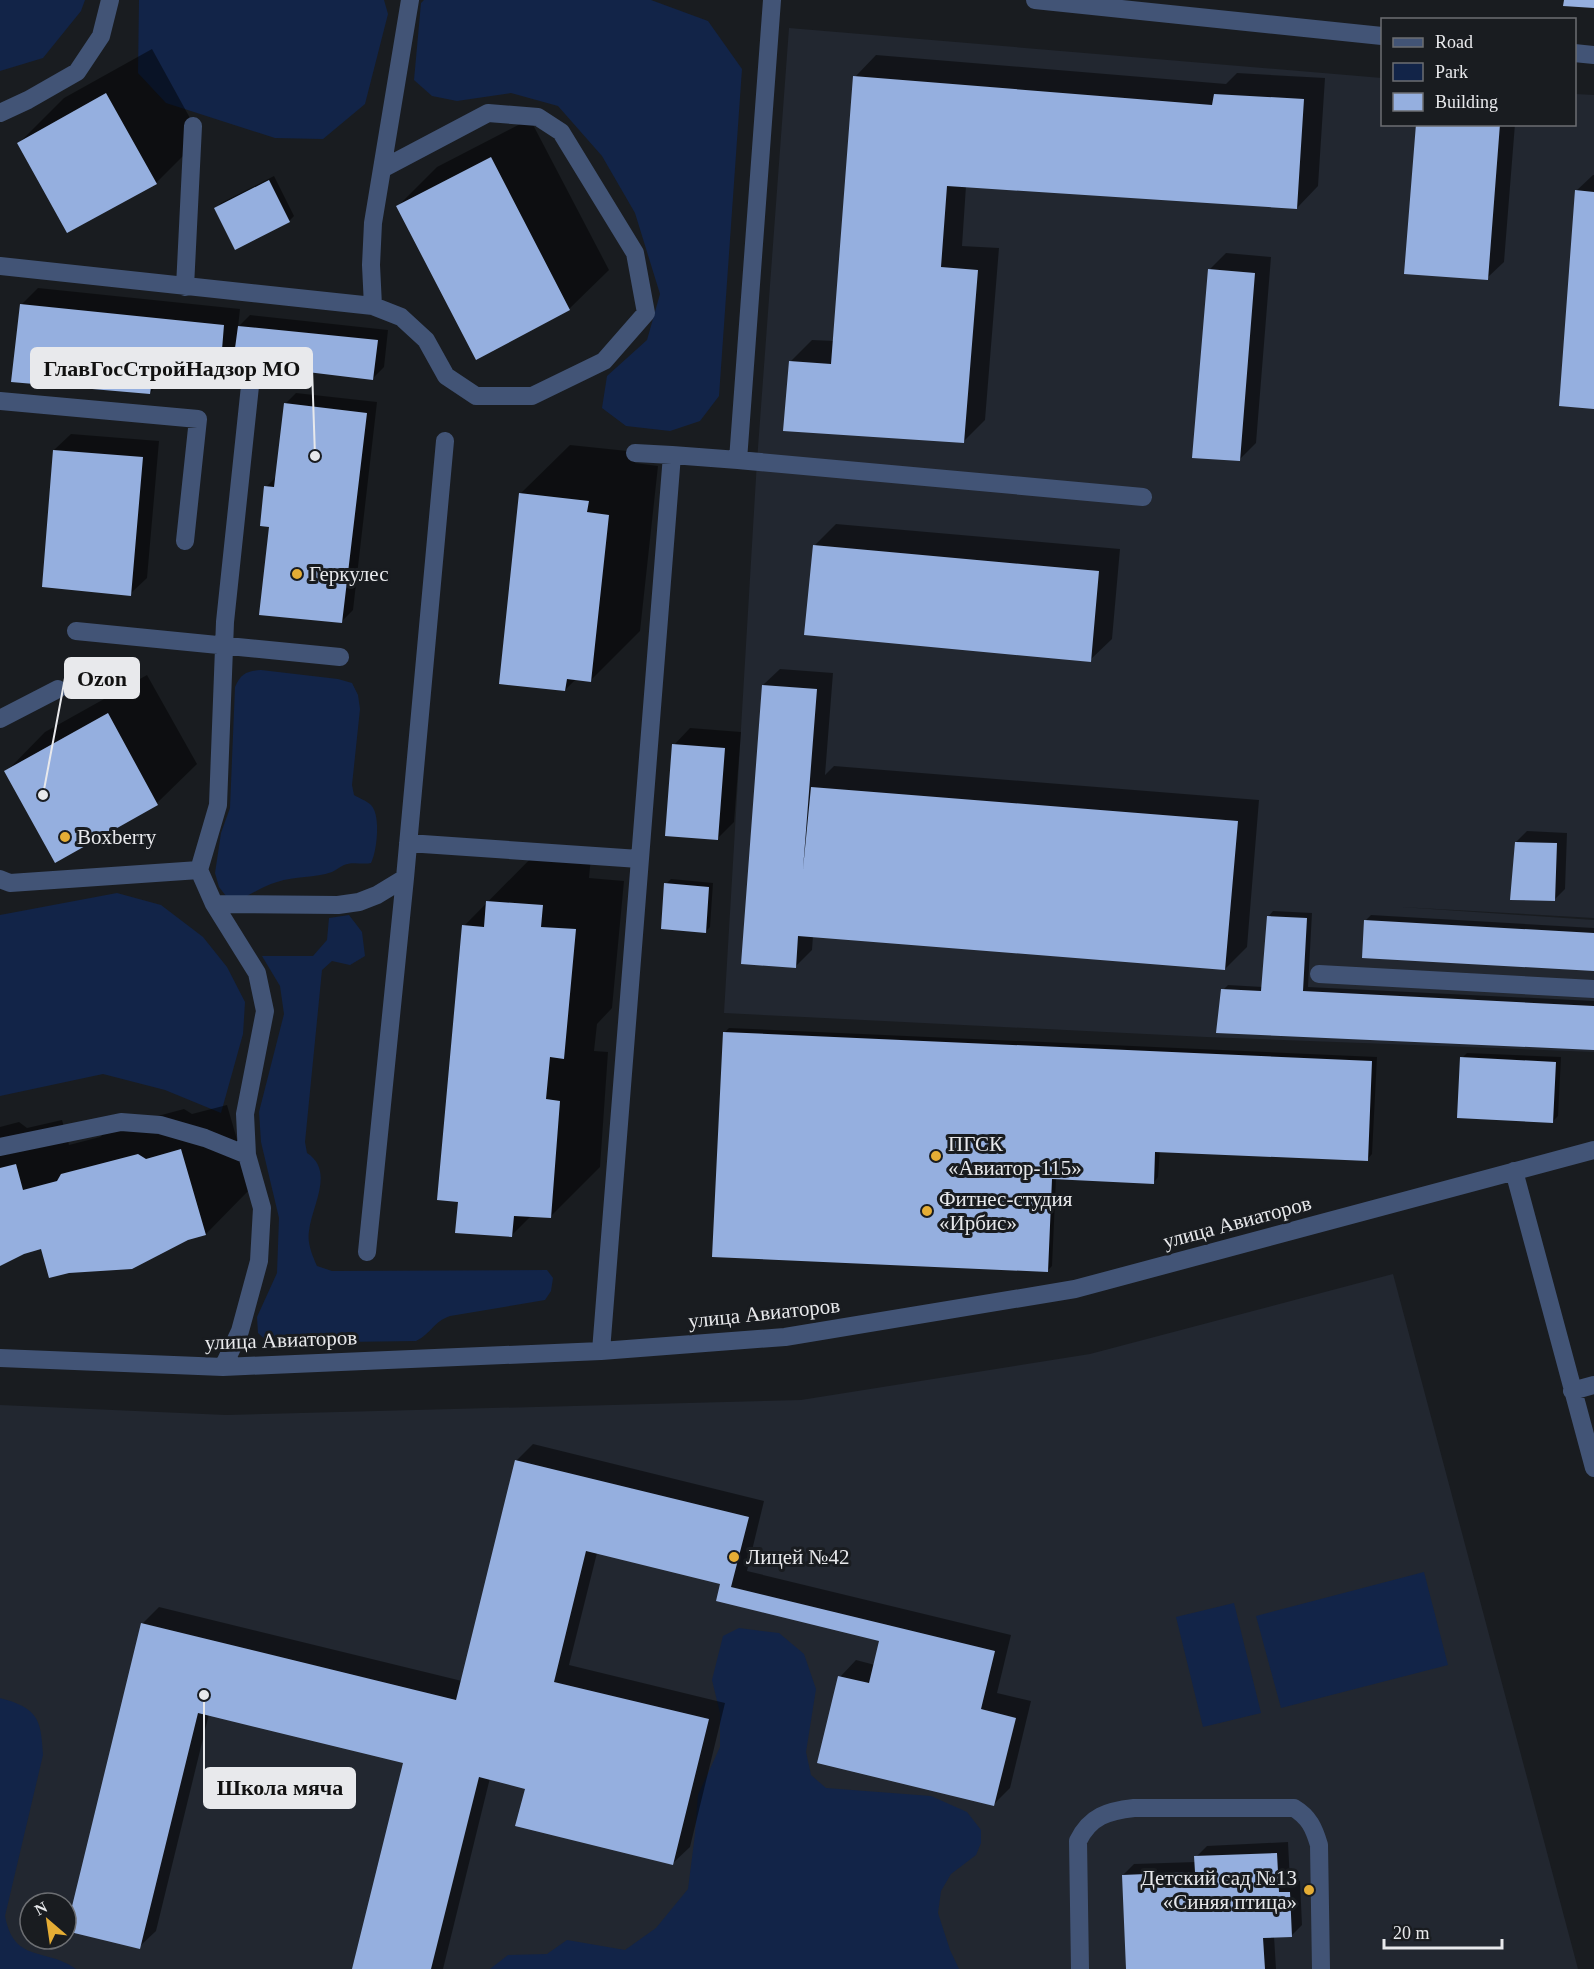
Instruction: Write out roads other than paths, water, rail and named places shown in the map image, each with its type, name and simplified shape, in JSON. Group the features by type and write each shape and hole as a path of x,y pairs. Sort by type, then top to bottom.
{"street":[{"path":"0,113 77,72 101,36 110,0"},
{"path":"373,306 370,265 373,224 410,0"},
{"path":"738,460 772,0"},
{"path":"1035,0 1381,36"},
{"path":"1576,53 1594,55"},
{"path":"0,267 373,306 400,317 426,340 446,376 476,396 532,396 604,361 646,313 635,253 561,132 538,117 488,113 382,169"},
{"path":"185,287 192,126"},
{"path":"223,1367 240,1331 259,1261 262,1208 247,1155 245,1114 265,1011 257,973 214,904 199,870 218,805 224,647 250,386"},
{"path":"0,401 198,419 185,541"},
{"path":"367,1252 405,878 445,441"},
{"path":"635,453 1143,496"},
{"path":"601,1351 672,455"},
{"path":"76,631 340,657"},
{"path":"0,719 58,689"},
{"path":"408,843 639,859"},
{"path":"0,879 10,883 199,870"},
{"path":"214,904 338,905 359,902 377,895 405,878"},
{"path":"1319,974 1594,989"},
{"path":"0,1147 121,1122 160,1125 205,1138 247,1155"},
{"name":"улица Авиаторов","path":"0,1358 223,1367 601,1351 785,1337 1075,1289 1594,1150"},
{"path":"1514,1171 1594,1468"},
{"path":"1572,1391 1594,1385"},
{"path":"1080,1969 1078,1841 1084,1829 1096,1818 1113,1811 1134,1808 1294,1808 1304,1814 1314,1828 1319,1845 1321,1969"}],"place":[{"name":"ГлавГосСтройНадзор МО","path":"315,456"},
{"name":"Геркулес","path":"297,574"},
{"name":"Ozon","path":"43,795"},
{"name":"Boxberry","path":"65,837"},
{"name":"ПГСК «Авиатор-115»","path":"936,1156"},
{"name":"Фитнес-студия «Ирбис»","path":"927,1211"},
{"name":"Лицей №42","path":"734,1557"},
{"name":"Школа мяча","path":"204,1695"},
{"name":"Детский сад №13 «Синяя птица»","path":"1309,1890"}]}
